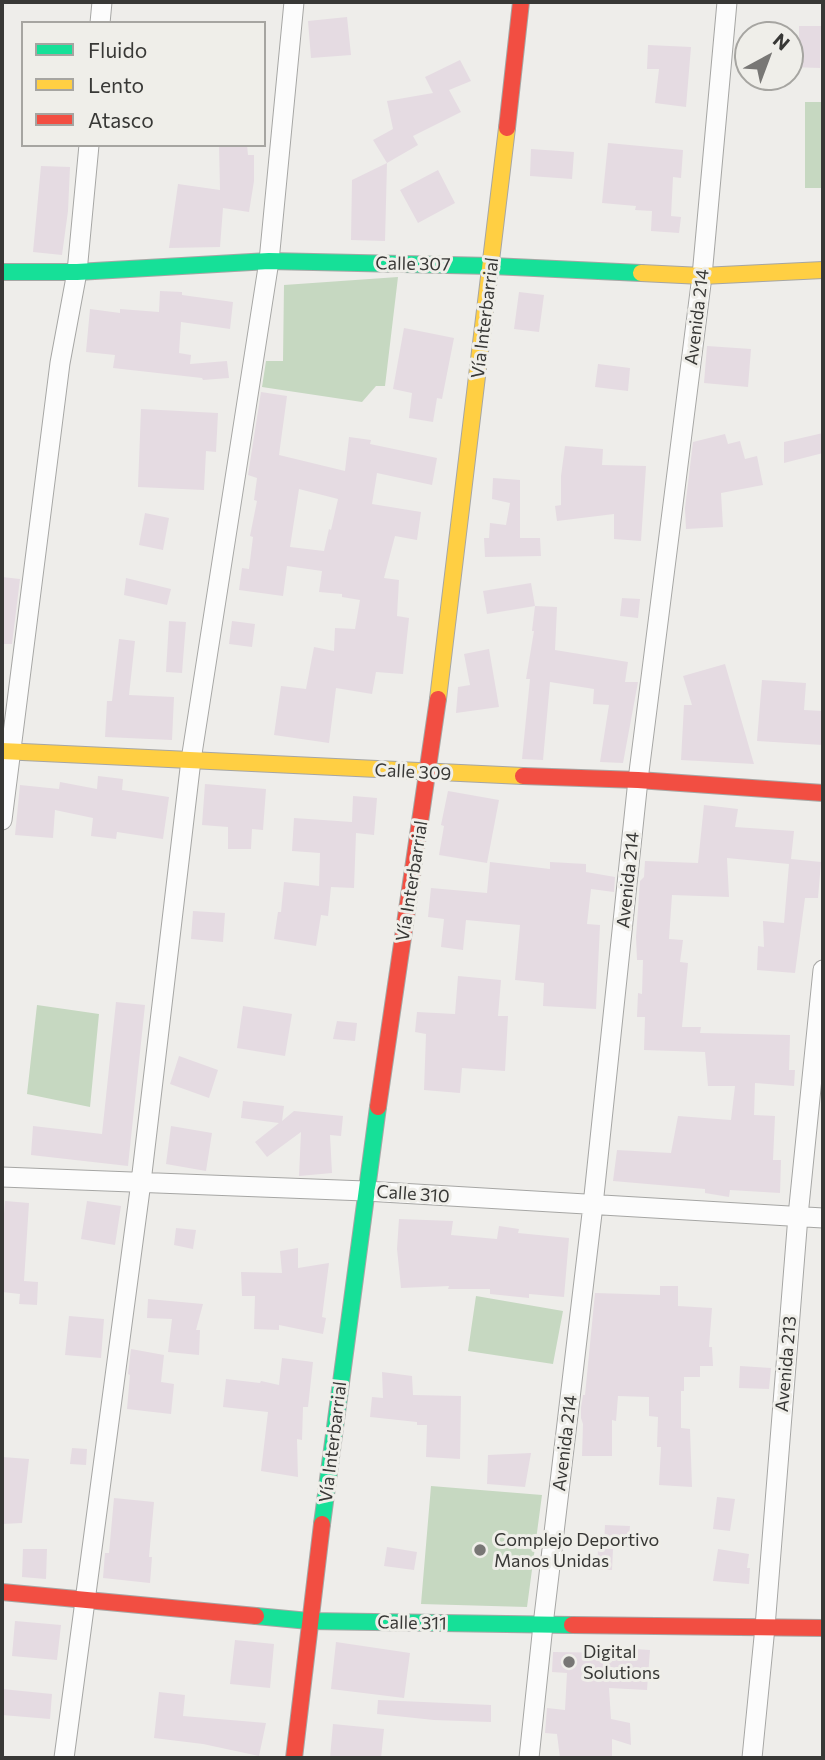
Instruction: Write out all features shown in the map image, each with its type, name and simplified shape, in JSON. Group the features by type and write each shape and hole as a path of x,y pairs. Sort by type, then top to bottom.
{"street":[{"path":"100,21 102,2"},
{"path":"64,1758 141,1182 191,760 269,261 294,2"},
{"name":"Vía Interbarrial","path":"295,1758 309,1621 365,1191 429,773 492,266 521,2"},
{"name":"Avenida 214","path":"529,1758 593,1205 638,780 702,276 727,2"},
{"path":"2,820 6,751 60,363 77,272 89,147"},
{"name":"Calle 307","path":"2,272 77,272 269,261 492,266 702,276 823,270"},
{"name":"Calle 309","path":"6,751 429,773 638,780 823,793"},
{"name":"Avenida 213","path":"752,1758 798,1216 823,970"},
{"name":"Calle 310","path":"2,1177 365,1191 823,1218"},
{"name":"Calle 311","path":"2,1592 309,1621 823,1628"}],"green space":[{"path":"805,102 823,102 823,188 805,188"},
{"path":"398,277 385,386 376,386 362,402 262,387 266,361 283,361 284,285"},
{"path":"37,1005 99,1014 90,1107 27,1094"},
{"path":"476,1296 563,1311 553,1364 468,1351"},
{"name":"Complejo Deportivo Manos Unidas","path":"431,1486 542,1495 527,1607 421,1604"}],"building":[{"path":"347,17 351,55 311,58 308,21"},
{"path":"804,26 821,26 820,68 804,67"},
{"path":"648,45 691,47 686,107 655,103 659,69 647,69"},
{"path":"460,60 471,81 449,90 461,112 413,136 418,145 387,163 373,140 393,129 387,101 433,93 425,77"},
{"path":"608,143 683,150 681,178 673,177 671,216 681,217 679,233 651,231 652,211 635,210 636,206 602,203"},
{"path":"219,147 247,147 248,155 254,155 254,181 249,212 223,208 220,247 169,248 178,184 220,190"},
{"path":"531,149 574,152 572,179 530,176"},
{"path":"387,163 385,241 351,240 352,180"},
{"path":"41,166 70,167 62,255 33,252"},
{"path":"438,170 455,203 418,223 400,190"},
{"path":"160,291 182,292 182,295 233,302 230,329 181,322 179,353 191,355 190,364 227,361 229,378 203,380 113,368 115,355 86,352 90,309 120,313 120,309 159,312"},
{"path":"519,292 544,295 539,332 514,329"},
{"path":"404,328 454,338 442,399 437,398 433,422 409,418 412,393 393,389"},
{"path":"707,346 751,349 748,387 704,383"},
{"path":"598,364 630,368 628,391 595,387"},
{"path":"261,392 287,396 279,455 345,471 349,437 371,440 370,444 437,458 432,485 377,473 372,504 421,512 417,540 395,536 384,578 399,580 397,616 409,618 403,674 376,672 372,694 336,688 329,743 274,735 281,686 306,689 314,647 334,651 335,628 355,629 360,600 342,597 342,594 319,592 322,571 287,566 283,596 239,590 242,568 249,569 253,537 250,536 257,501 254,500 257,478 248,475","holes":["299,489 338,499 324,551 290,547"]},
{"path":"141,409 218,413 216,452 206,451 204,490 138,487"},
{"path":"823,433 823,453 784,463 784,442"},
{"path":"725,434 728,444 740,441 745,459 757,456 763,485 721,493 723,527 686,529 685,508 693,442"},
{"path":"565,446 603,449 602,465 646,466 641,541 614,539 614,514 557,521 555,506 561,505"},
{"path":"493,478 520,480 520,538 540,538 541,556 485,557 484,538 489,538 490,523 506,525 510,503 492,499"},
{"path":"145,513 169,518 163,550 139,545"},
{"path":"2,577 20,579 12,644 2,644"},
{"path":"126,578 171,589 167,605 124,595"},
{"path":"531,583 535,606 487,614 483,591"},
{"path":"622,598 640,599 638,618 620,616"},
{"path":"535,606 557,607 555,650 628,662 625,682 638,682 623,763 600,762 609,705 593,704 594,689 550,682 543,760 522,759 530,679 526,679"},
{"path":"169,621 186,622 182,673 166,672"},
{"path":"232,621 255,624 252,647 229,644"},
{"path":"119,639 135,641 129,695 174,697 172,740 105,737 107,701 112,701"},
{"path":"489,649 499,707 456,713 458,687 470,685 464,654"},
{"path":"725,664 754,764 681,760 684,705 692,705 683,676"},
{"path":"762,680 806,683 804,710 823,711 823,745 757,741"},
{"path":"98,776 123,779 122,790 169,797 163,839 117,832 116,839 91,836 93,818 55,810 53,838 15,835 20,785 59,789 60,782 97,789"},
{"path":"205,784 266,789 263,830 252,829 251,849 228,849 228,827 202,825"},
{"path":"448,791 499,800 487,863 439,855 444,826 441,825"},
{"path":"353,796 377,798 374,835 356,833 354,888 331,887 328,916 321,915 316,946 274,939 278,912 281,912 284,882 319,886 320,853 292,851 294,818 352,822"},
{"path":"704,805 738,809 735,827 794,831 791,859 821,862 818,898 805,898 795,973 757,970 758,946 764,947 763,921 784,923 789,864 727,858 729,897 672,895 669,939 683,940 680,962 688,963 682,1027 701,1027 700,1033 790,1035 789,1070 795,1070 794,1086 755,1083 754,1115 775,1116 773,1160 781,1160 780,1193 730,1190 729,1197 705,1193 705,1189 613,1181 617,1150 671,1153 678,1116 731,1120 735,1086 708,1086 705,1052 644,1050 645,1017 637,1017 638,993 642,994 643,960 637,960 636,937 640,881 644,877 645,861 698,863"},
{"path":"490,862 550,869 550,862 586,864 586,872 615,877 614,892 591,889 587,924 600,925 596,1009 543,1006 544,983 515,980 520,925 466,920 463,950 441,947 444,919 428,917 431,888 487,893"},
{"path":"193,911 225,913 223,942 191,939"},
{"path":"458,976 501,980 498,1016 508,1016 505,1071 462,1068 460,1093 424,1090 426,1034 415,1032 417,1012 455,1014"},
{"path":"116,1002 145,1005 128,1166 31,1155 33,1126 102,1134"},
{"path":"243,1006 292,1014 285,1056 237,1048"},
{"path":"337,1021 357,1023 355,1041 333,1039"},
{"path":"179,1056 218,1070 209,1098 170,1084"},
{"path":"243,1101 284,1106 282,1121 294,1111 343,1116 341,1136 330,1135 332,1173 299,1176 301,1132 267,1157 255,1142 279,1123 241,1118"},
{"path":"171,1126 212,1133 206,1171 166,1164"},
{"path":"5,1201 29,1203 24,1281 38,1282 37,1305 19,1304 20,1294 2,1292"},
{"path":"87,1201 121,1206 115,1245 81,1239"},
{"path":"399,1219 453,1221 451,1235 497,1239 499,1226 519,1229 518,1233 569,1238 564,1297 529,1294 529,1298 490,1294 490,1289 448,1289 449,1286 401,1288 397,1249"},
{"path":"176,1228 196,1230 193,1249 174,1245"},
{"path":"298,1248 298,1268 329,1263 322,1317 326,1318 323,1334 279,1325 279,1330 254,1329 255,1296 242,1296 241,1272 282,1273 280,1251"},
{"path":"660,1286 678,1286 678,1306 712,1308 709,1347 712,1347 713,1366 700,1366 700,1377 684,1377 684,1391 681,1391 681,1428 690,1429 692,1487 659,1485 661,1447 657,1447 658,1417 649,1416 649,1397 618,1396 616,1421 612,1420 612,1456 582,1456 581,1407 585,1395 595,1293 660,1295"},
{"path":"148,1299 203,1304 196,1330 200,1330 199,1355 168,1352 172,1319 147,1318"},
{"path":"69,1316 104,1319 101,1358 65,1355"},
{"path":"131,1349 164,1355 161,1382 174,1384 171,1414 127,1409"},
{"path":"282,1358 313,1362 308,1407 303,1407 302,1440 297,1439 298,1477 261,1471 268,1412 223,1407 226,1379 279,1385"},
{"path":"740,1366 771,1368 769,1389 739,1388"},
{"path":"382,1372 412,1376 413,1395 461,1396 460,1459 426,1457 427,1425 370,1417 372,1397 383,1398"},
{"path":"72,1448 87,1449 86,1465 70,1464"},
{"path":"531,1453 525,1487 487,1484 488,1455"},
{"path":"2,1457 29,1459 22,1523 2,1524"},
{"path":"717,1497 735,1499 730,1531 713,1529"},
{"path":"114,1498 154,1502 149,1557 152,1557 150,1583 103,1578 105,1553 109,1553"},
{"path":"605,1525 630,1526 628,1547 604,1545"},
{"path":"387,1547 417,1552 414,1570 384,1566"},
{"path":"23,1549 47,1549 46,1579 22,1577"},
{"path":"598,1549 613,1549 612,1570 597,1570"},
{"path":"718,1549 749,1554 749,1584 713,1581"},
{"path":"15,1621 61,1625 57,1660 12,1656"},
{"path":"235,1640 274,1644 270,1688 230,1684"},
{"path":"336,1642 410,1653 404,1698 331,1689"},
{"path":"619,1648 650,1650 647,1690 609,1688 611,1719 630,1723 631,1745 612,1739 612,1758 560,1758 557,1734 545,1733 547,1708 565,1710 567,1673 552,1672 553,1652 618,1653"},
{"path":"2,1689 52,1694 50,1719 2,1715"},
{"path":"159,1692 185,1695 183,1716 266,1723 259,1756 203,1744 154,1738"},
{"path":"378,1700 491,1705 491,1722 377,1714"},
{"path":"333,1724 384,1729 381,1758 330,1758"}],"traffic: fast":[{"path":"2,272 77,272 269,261 492,266 641,273"},
{"path":"322,1524 378,1107"},
{"path":"256,1616 309,1621 572,1625"}],"traffic: slow":[{"path":"438,699 507,128"},
{"path":"641,273 702,276 823,270"},
{"path":"2,751 523,776"}],"traffic: jam":[{"path":"507,128 521,2"},
{"path":"378,1107 438,699"},
{"path":"523,776 638,780 823,793"},
{"path":"294,1758 322,1524"},
{"path":"2,1592 256,1616"},
{"path":"572,1625 823,1628"}],"place":[{"name":"Complejo Deportivo Manos Unidas","path":"480,1550"},
{"name":"Digital Solutions","path":"569,1662"}]}
